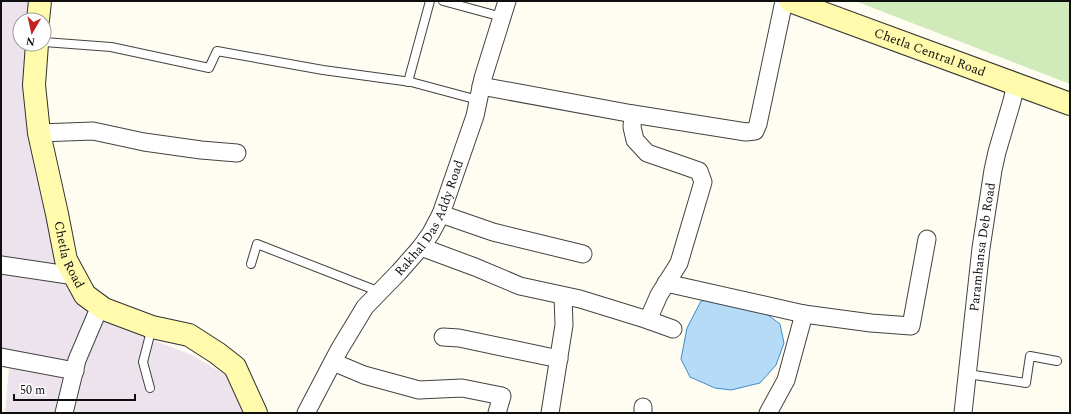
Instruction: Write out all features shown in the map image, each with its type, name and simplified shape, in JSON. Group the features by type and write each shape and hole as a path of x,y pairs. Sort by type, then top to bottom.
{"main road":[{"path":"39,12 40,1"},
{"name":"Chetla Central Road","path":"790,1 1070,104"},
{"name":"Chetla Road","path":"36,52 34,86 39,133 66,260 85,295 104,309 152,327 189,335 216,353 235,367 256,413"}],"street":[{"path":"479,93 633,114 746,132 755,131 758,124 784,1"},
{"name":"Rakhal Das Addy Road","path":"306,413 339,350 365,307 421,247 431,233 441,214 475,116 479,93 505,9"},
{"name":"Paramhansa Deb Road","path":"964,413 981,248 993,170 1016,84"},
{"path":"633,114 632,127 635,140 647,153 699,172 703,182 679,263 659,295 648,320"},
{"path":"39,133 93,131 144,142 201,150 237,153"},
{"path":"441,214 493,232 583,254"},
{"path":"666,283 804,314 871,323 911,326 927,239"},
{"path":"421,247 520,286 580,299 673,329"},
{"path":"1,265 75,276"},
{"path":"550,413 564,325 563,296"},
{"path":"64,413 77,360 100,306"},
{"path":"768,413 786,380 804,314"},
{"path":"443,338 459,338 559,359"},
{"path":"1,357 75,371"},
{"path":"333,362 364,375 419,390 462,388 502,396 497,413"}],"lane":[{"path":"408,82 430,1"},
{"path":"443,1 505,9"},
{"path":"52,43 111,47 209,68 217,51 323,70 479,93"},
{"path":"251,264 257,244 380,292"},
{"path":"150,388 143,362 152,327"},
{"path":"968,374 1026,383 1030,356 1057,361"}],"shaded area":[{"path":"1,1 28,1 27,12 12,12 12,52 27,52 57,266 1,261"},
{"path":"1,270 68,282 80,308 132,332 192,355 229,377 246,413 5,413 9,367 1,365"}],"green space":[{"path":"855,1 1070,1 1070,84"}],"water":[{"path":"724,298 756,306 780,324 784,343 776,365 760,383 731,390 715,388 690,377 681,359 687,328 701,301"}]}
